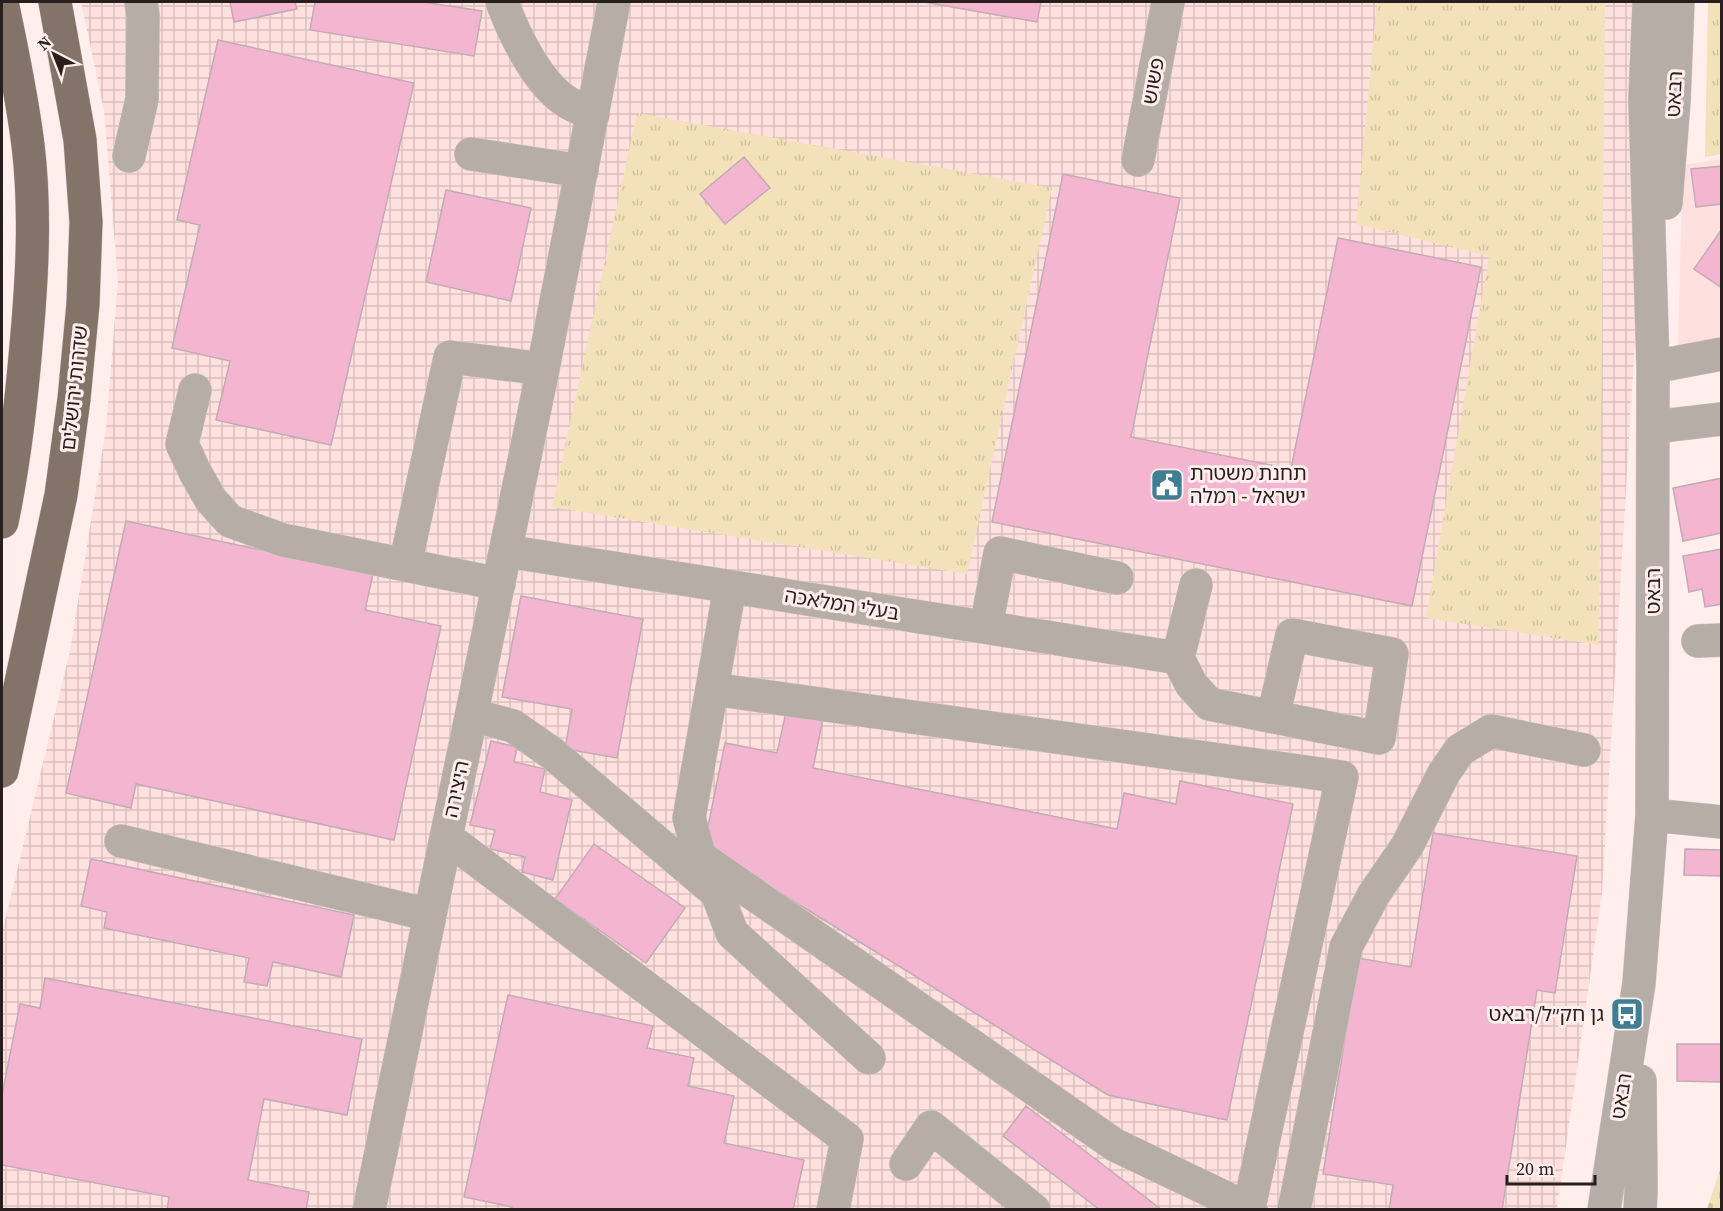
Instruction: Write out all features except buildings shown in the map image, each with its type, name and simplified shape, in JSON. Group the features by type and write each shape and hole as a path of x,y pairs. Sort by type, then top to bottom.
{"main road":[{"path":"2,2 28,146 33,223 30,301 22,393 2,522"},
{"name":"שדרות ירושלים","path":"2,771 61,495 74,399 83,304 86,222 80,140 56,2"}],"street":[{"path":"129,156 142,99 143,16 141,2"},
{"path":"502,2 514,33 544,81 566,101 592,114"},
{"name":"היצירה","path":"369,1209 543,369 614,2"},
{"name":"פשוש","path":"1138,160 1168,2"},
{"name":"רבאט","path":"1604,1209 1639,983 1652,815 1653,367 1645,99 1649,2"},
{"name":"רבאט","path":"1653,367 1674,101 1678,2"},
{"path":"471,154 582,171"},
{"path":"1653,367 1722,354"},
{"path":"405,565 450,357 543,369"},
{"path":"195,390 182,444 211,500 230,521 284,540 499,584"},
{"path":"1653,427 1722,419"},
{"name":"בעלי המלאכה","path":"506,551 1178,658"},
{"path":"986,627 1000,553 1117,579"},
{"path":"1196,585 1178,658 1191,684 1209,704 1273,717"},
{"path":"712,689 1342,777 1250,1209 1115,1146 700,857 689,818 730,587"},
{"path":"472,715 513,726 553,754 717,893 732,933 869,1058"},
{"path":"1294,1209 1346,947 1374,894 1407,846 1444,773 1460,750 1491,731 1584,750"},
{"path":"1652,815 1722,822"},
{"path":"446,837 847,1139 833,1209"},
{"path":"121,841 430,915"},
{"name":"רבאט","path":"1639,983 1640,1209"},
{"path":"906,1164 931,1127 1034,1209"}],"shaded area":[{"path":"81,2 1655,2 1602,893 1557,1209 2,1210 2,933 70,651 106,428 118,281 104,110"},
{"path":"1721,159 1721,368 1677,376 1683,165"}],"green space":[{"path":"1377,2 1605,2 1599,645 1426,618 1489,256 1356,224"},
{"path":"1708,2 1721,2 1722,154 1705,157"},
{"path":"637,113 1052,188 967,574 552,507"},
{"path":"1721,1167 1721,1209 1707,1209"}],"place":[{"name":"תחנת משטרת ישראל - רמלה","path":"1167,485"},
{"name":"גן חק״ל/רבאט","path":"1627,1014"}]}
